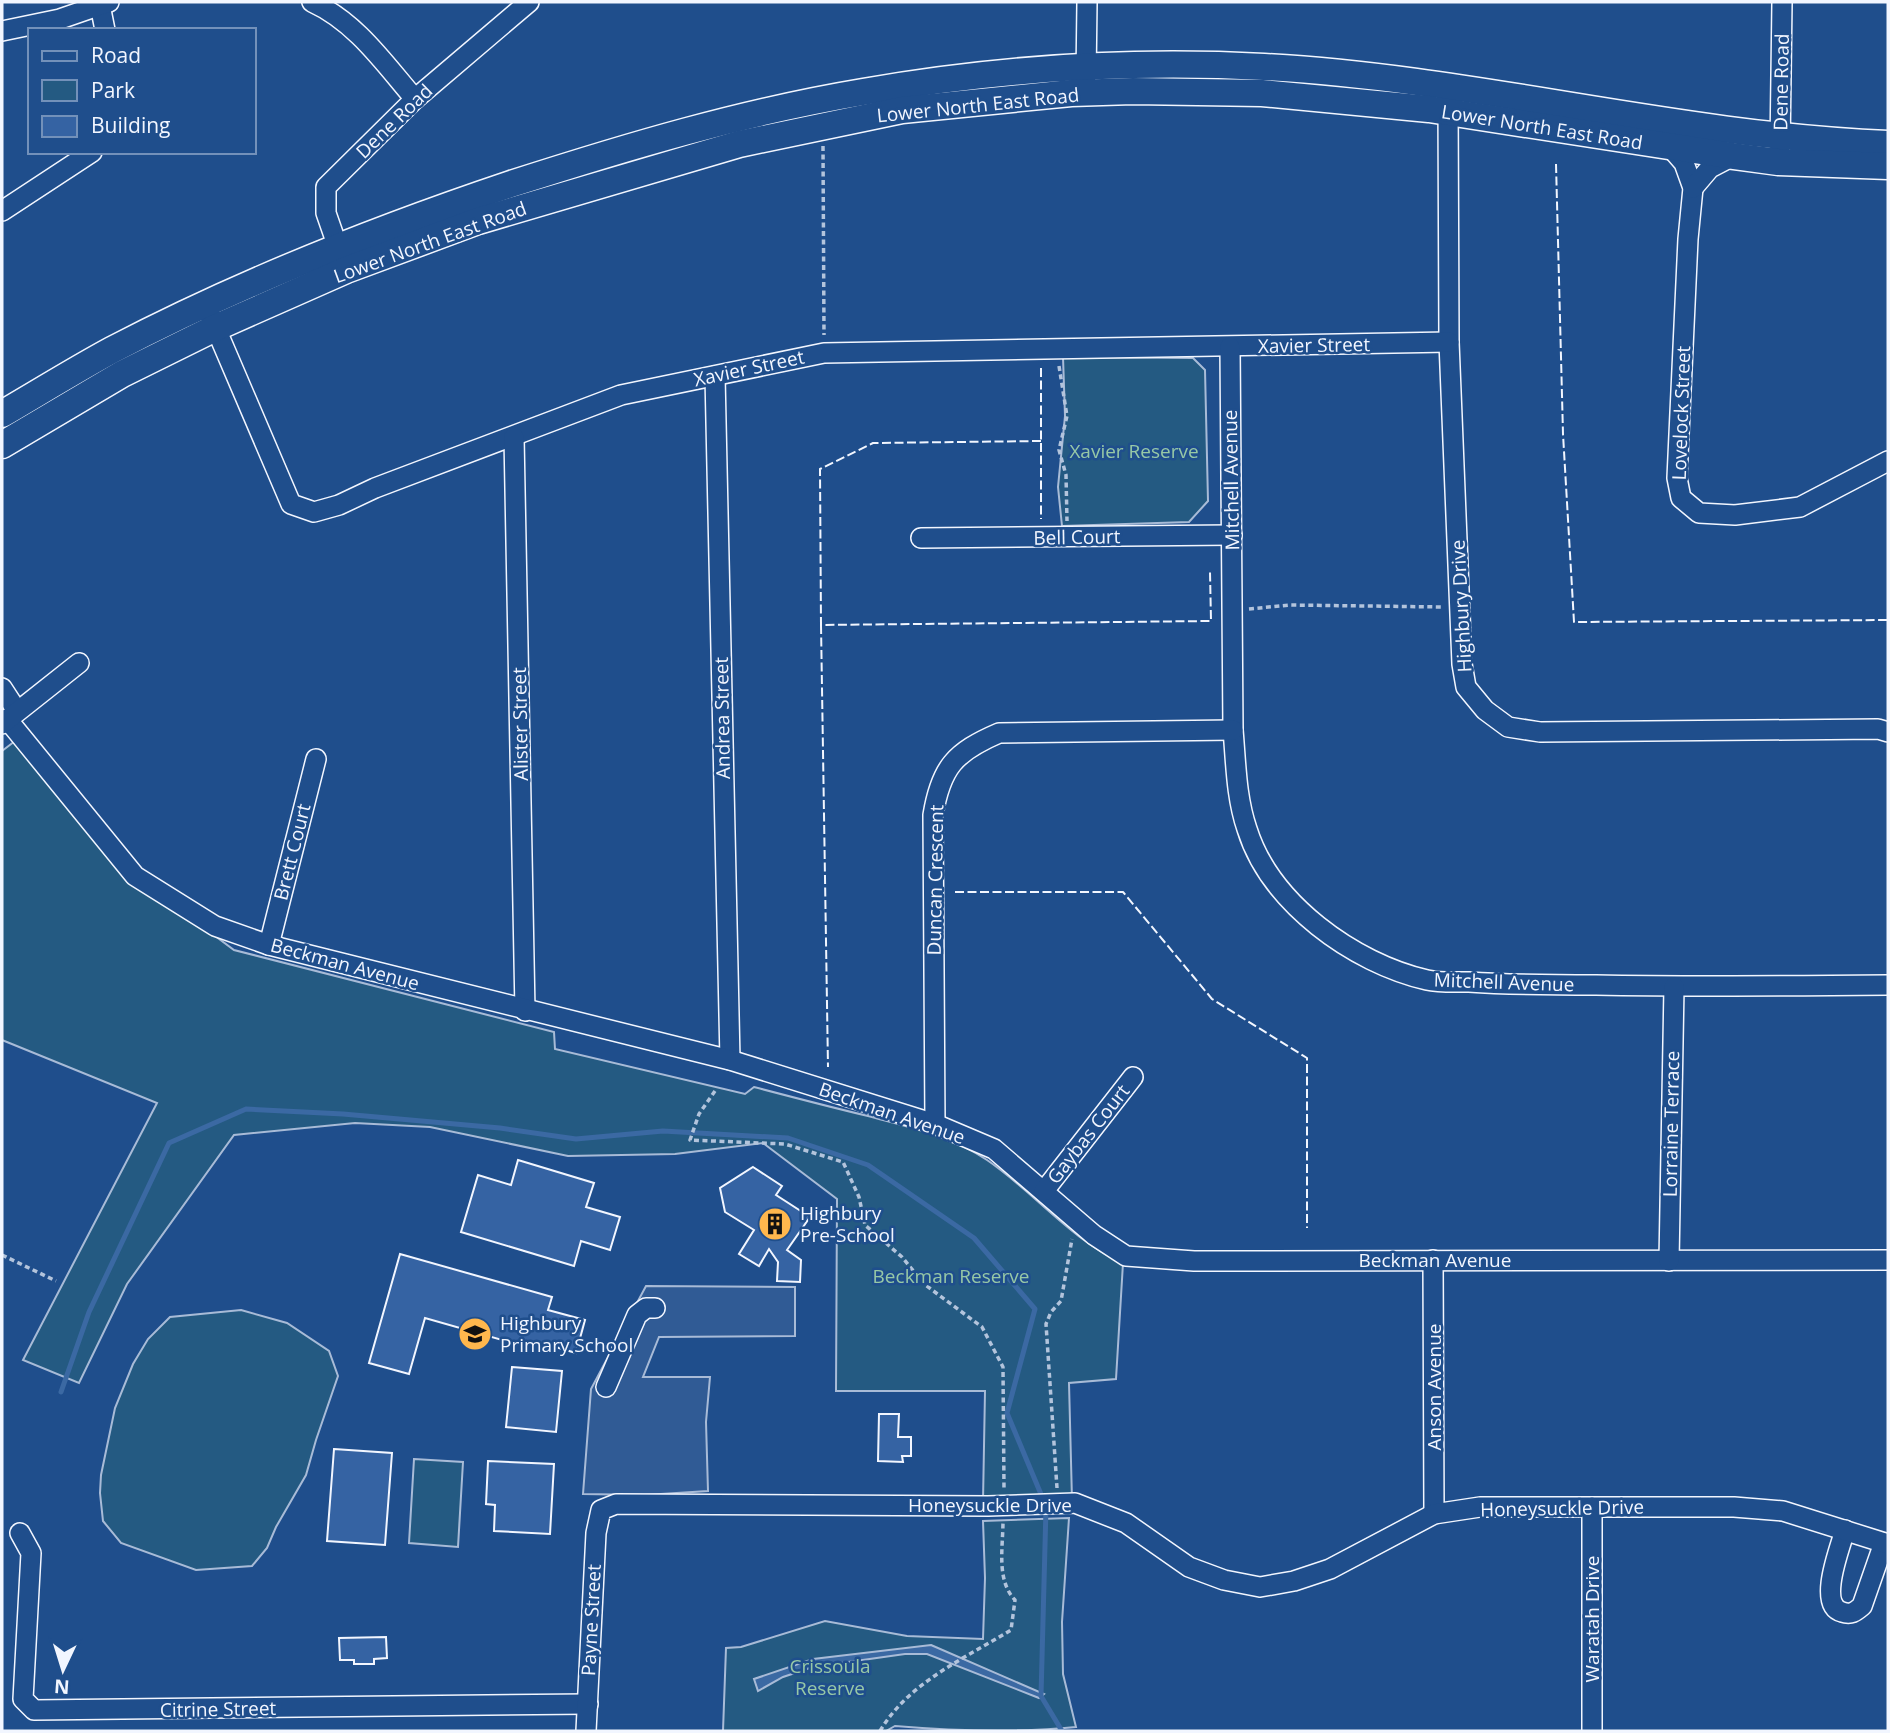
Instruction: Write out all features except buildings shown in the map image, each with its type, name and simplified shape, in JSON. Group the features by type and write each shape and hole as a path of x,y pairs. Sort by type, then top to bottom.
{"main road":[{"name":"Lower North East Road","path":"2,445 122,374 215,328 342,258 470,198 607,153 733,120 861,92 958,78 1087,80 1133,91 1448,99 1629,117 1779,149 1888,166"},
{"name":"Lower North East Road","path":"1448,99 1671,148 1733,156 1779,149 1888,144"},
{"name":"Lower North East Road","path":"2,414 109,352 205,304 342,258"}],"street":[{"path":"312,2 358,32 415,99"},
{"name":"Dene Road","path":"342,258 326,213 326,187 415,99 529,2"},
{"path":"1087,2 1087,80"},
{"name":"Dene Road","path":"1779,149 1782,2"},
{"path":"2,32 60,19 105,4 105,28"},
{"name":"Highbury Drive","path":"1448,99 1449,342 1462,664 1466,687 1485,710 1508,727 1540,732 1878,729 1888,732"},
{"path":"1671,148 1684,163 1693,188 1710,169 1733,156"},
{"path":"2,211 89,154"},
{"name":"Lovelock Street","path":"1693,188 1688,239 1677,478 1681,498 1699,513 1735,515 1800,507 1888,461"},
{"name":"Xavier Street","path":"205,304 291,504 314,512 339,505 375,488 621,395 824,352 1449,342"},
{"name":"Mitchell Avenue","path":"1230,347 1233,730 1237,782 1247,830 1263,864 1287,898 1347,948 1378,963 1428,980 1674,987 1888,985"},
{"name":"Andrea Street","path":"715,376 730,1060"},
{"name":"Alister Street","path":"514,436 526,1010"},
{"name":"Bell Court","path":"921,538 1232,535"},
{"path":"9,718 79,663"},
{"name":"Beckman Avenue","path":"2,688 9,718 135,876 215,926 269,945 730,1060 935,1124 994,1149 1094,1235 1126,1256 1194,1261 1888,1260"},
{"name":"Duncan Crescent","path":"935,1124 933,816 937,792 951,764 971,745 999,733 1233,730"},
{"name":"Brett Court","path":"269,945 316,759"},
{"name":"Lorraine Terrace","path":"1669,1261 1674,987"},
{"name":"Gaybas Court","path":"1044,1191 1133,1076"},
{"name":"Anson Avenue","path":"1433,1259 1434,1514"},
{"path":"606,1387 637,1315 646,1308 655,1308"},
{"name":"Honeysuckle Drive","path":"601,1510 617,1504 1003,1506 1075,1503 1126,1523 1189,1567 1224,1580 1260,1587 1294,1581 1330,1569 1434,1514 1480,1507 1734,1507 1783,1511 1845,1530 1886,1543 1862,1606 1854,1613 1844,1613 1830,1604 1830,1591 1845,1530"},
{"name":"Waratah Drive","path":"1591,1731 1592,1507"},
{"name":"Payne Street","path":"586,1731 596,1533 601,1510"},
{"name":"Citrine Street","path":"20,1533 31,1553 23,1699 34,1710 588,1704"}],"path":[{"path":"823,141 824,352"},
{"path":"1059,349 1067,416 1059,450 1066,475 1067,537"},
{"path":"1233,610 1290,605 1460,607"},
{"path":"715,1091 699,1114 690,1140 785,1144 843,1162 859,1197 864,1224 902,1257 924,1284 982,1327 1003,1367 1005,1474 1002,1566 1005,1590 1016,1600 1011,1630 935,1675 909,1696 888,1718 880,1731"},
{"path":"1057,1504 1046,1324 1051,1312 1061,1301 1074,1217"},
{"path":"2,1255 56,1281"}],"green space":[{"name":"Xavier Reserve","path":"1063,357 1193,358 1205,370 1208,501 1189,522 1062,526 1058,487 1065,416"},
{"name":"Beckman Reserve","path":"15,741 135,876 234,950 554,1032 555,1049 745,1094 754,1087 914,1128 945,1138 987,1160 1086,1242 1123,1263 1116,1379 1069,1383 1072,1500 983,1502 985,1391 836,1391 837,1199 763,1143 675,1154 568,1156 430,1127 355,1123 234,1135 127,1284 79,1383 23,1360 157,1103 2,1040 2,751"},
{"path":"241,1310 287,1323 329,1351 338,1376 306,1475 267,1548 252,1566 196,1570 121,1543 103,1521 101,1475 115,1408 133,1364 148,1339 170,1317"},
{"path":"414,1459 463,1462 458,1547 409,1543"},
{"name":"Crissoula Reserve","path":"1069,1518 1062,1622 1063,1674 1076,1727 986,1731 895,1726 886,1731 723,1731 726,1648 741,1647 825,1621 907,1636 983,1639 983,1521"}],"shaded area":[{"path":"646,1286 795,1287 795,1336 659,1337 643,1377 710,1377 706,1422 708,1491 645,1495 583,1494 591,1389"},
{"path":"931,1645 1044,1694 1039,1698 927,1654 905,1654 813,1667 783,1677 758,1691 754,1679 813,1659"}],"waterway":[{"path":"61,1392 89,1312 169,1143 246,1109 343,1114 500,1128 576,1139 663,1131 788,1138 868,1165 974,1238 1035,1309 1007,1413 1043,1499"},
{"path":"1046,1508 1041,1696 1062,1731"}],"fence":[{"path":"1556,164 1563,434 1574,622 1888,620"},
{"path":"1041,368 1041,519"},
{"path":"1041,441 873,443 820,469 821,625 1211,621 1210,572"},
{"path":"821,625 828,1067"},
{"path":"955,892 1123,892 1212,999 1307,1058 1307,1228"}],"place":[{"name":"Highbury Pre-School","path":"775,1224"},
{"name":"Highbury Primary School","path":"475,1334"}]}
